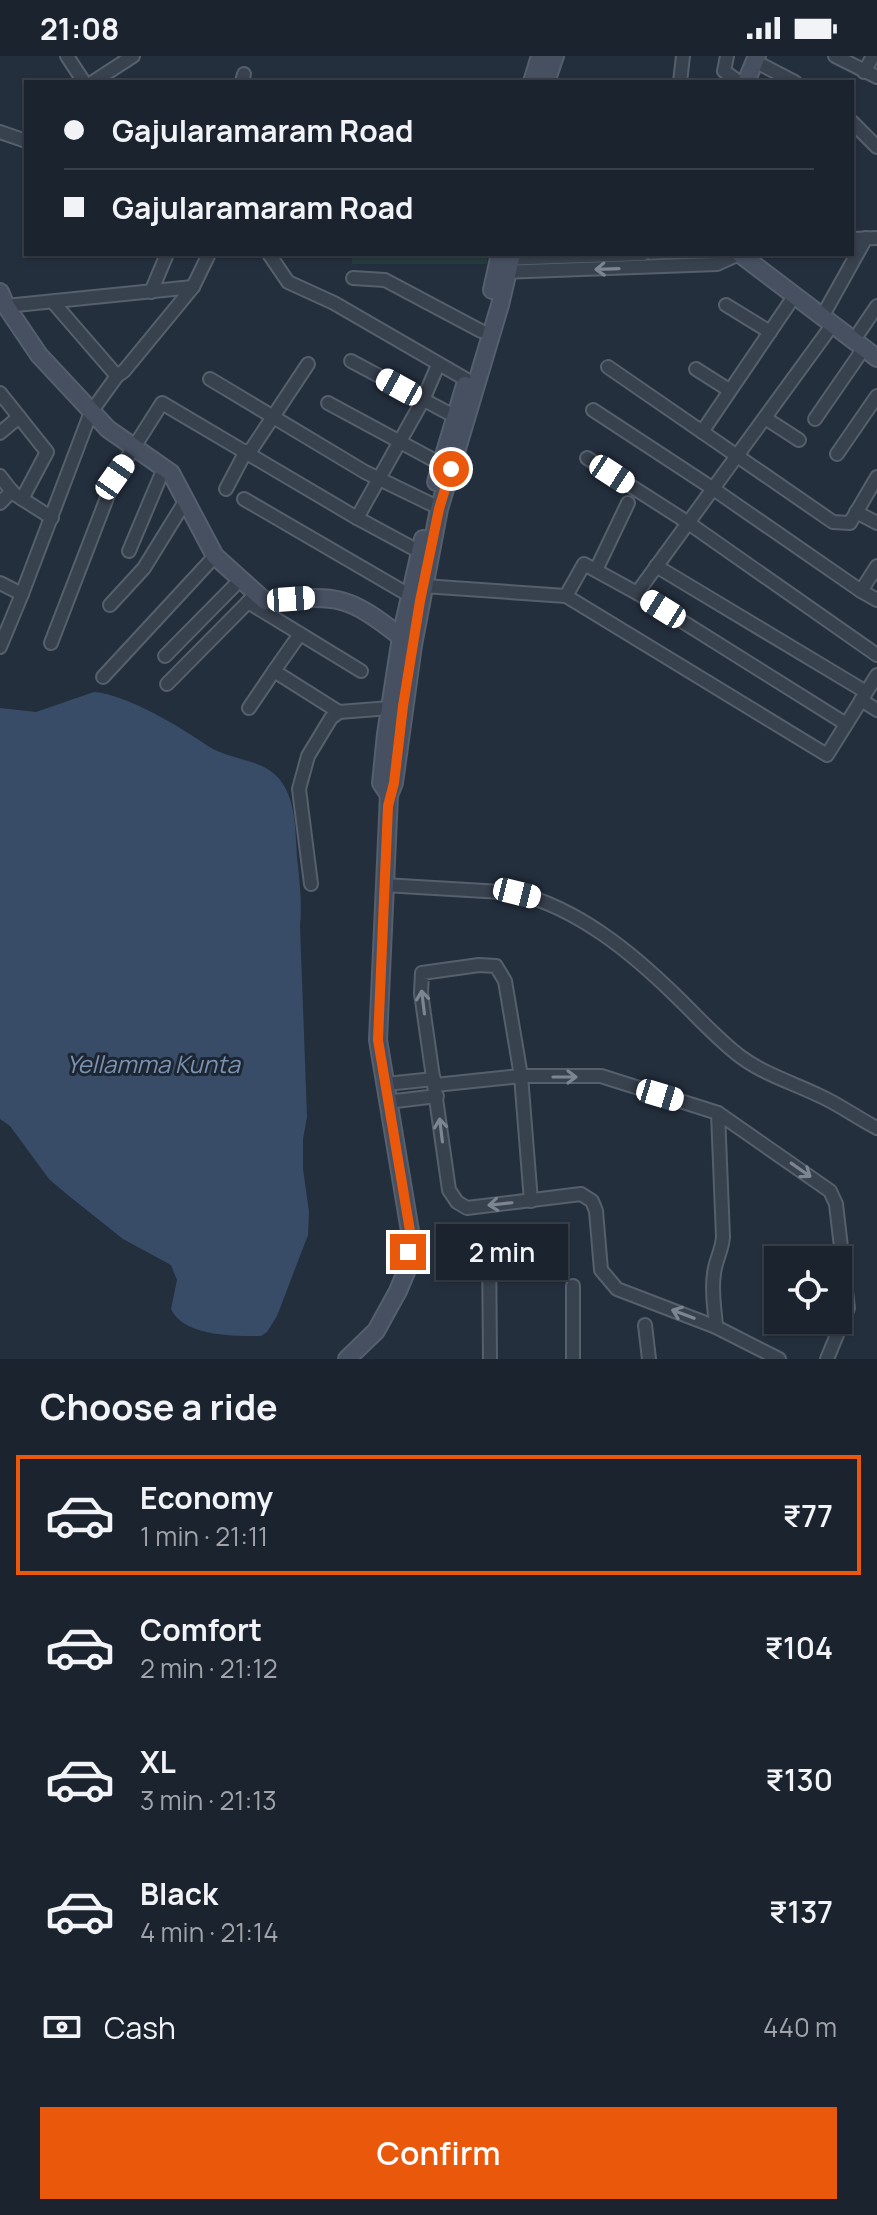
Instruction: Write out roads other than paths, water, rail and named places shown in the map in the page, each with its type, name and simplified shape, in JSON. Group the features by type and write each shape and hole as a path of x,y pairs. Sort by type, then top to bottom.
{"main road":[{"path":"534,80 550,58"},
{"path":"546,80 550,58"},
{"path":"747,80 756,59"},
{"path":"743,256 865,349"},
{"path":"347,1359 376,1331 406,1272 410,1231 378,1040 389,795 394,783 420,552 454,416 505,262"},
{"path":"389,795 381,783 401,637 439,509 505,262"},
{"path":"2,301 39,355 91,412 108,429 171,473 215,556 241,579 252,597 265,601 340,599 359,606 401,637"},
{"path":"331,1359 383,1318"}],"street":[{"path":"67,56 83,80"},
{"path":"96,80 133,56"},
{"path":"680,80 683,56"},
{"path":"727,56 724,71 736,80"},
{"path":"835,56 877,77"},
{"path":"864,72 873,56"},
{"path":"756,59 792,80"},
{"path":"854,124 876,143"},
{"path":"0,132 24,140"},
{"path":"637,593 765,418 828,320 871,238"},
{"path":"151,292 166,256"},
{"path":"1,641 52,518 91,412 117,376 193,287 208,256"},
{"path":"270,256 288,282 334,303 467,380"},
{"path":"505,262 608,256"},
{"path":"505,262 717,264 735,256"},
{"path":"353,278 385,280 481,331"},
{"path":"2,301 53,302 193,287"},
{"path":"702,432 795,295"},
{"path":"53,302 117,376"},
{"path":"726,305 770,332"},
{"path":"815,419 865,349 877,306"},
{"path":"351,361 454,416"},
{"path":"226,489 308,364"},
{"path":"357,518 423,400 438,365"},
{"path":"608,367 833,522 850,523 877,477"},
{"path":"696,369 729,390"},
{"path":"210,379 380,480 431,504"},
{"path":"0,393 47,452 17,495 0,503"},
{"path":"837,454 877,396"},
{"path":"51,643 115,477 162,403 420,552"},
{"path":"328,403 441,464"},
{"path":"593,410 877,600"},
{"path":"0,433 19,417"},
{"path":"765,418 799,440"},
{"path":"587,458 687,522 877,655"},
{"path":"129,551 164,468"},
{"path":"0,476 17,495 52,518"},
{"path":"244,499 416,590 566,596 827,755 877,675"},
{"path":"110,605 144,568 186,500"},
{"path":"596,570 628,503"},
{"path":"856,512 877,523"},
{"path":"103,677 215,556"},
{"path":"566,596 584,564 637,593 846,724"},
{"path":"656,566 863,696 877,710"},
{"path":"861,591 877,566"},
{"path":"165,656 241,579"},
{"path":"0,583 22,594"},
{"path":"167,684 252,597 300,634 361,671"},
{"path":"249,708 300,634"},
{"path":"274,671 339,712"},
{"path":"311,884 299,789 312,747 331,718 339,712 390,708"},
{"path":"384,890 517,893 538,898 567,911 615,942 664,984 714,1036 742,1058 833,1102 877,1128"},
{"path":"531,1201 521,1076 505,981 496,966 479,965 422,973 421,993 449,1190 457,1202 467,1208 531,1201 581,1194 592,1201 596,1211 601,1270 617,1289 716,1327 779,1359"},
{"path":"387,1102 435,1087 521,1076 601,1076 718,1113 830,1191 836,1204 848,1308 827,1359"},
{"path":"386,1084 435,1087"},
{"path":"716,1327 714,1269 722,1252 723,1237 718,1113"},
{"path":"489,1241 490,1359"},
{"path":"573,1286 573,1359"},
{"path":"645,1325 649,1359"}],"water":[{"name":"Yellamma Kunta","path":"94,692 136,705 211,748 262,766 283,784 293,809 301,903 307,1117 303,1169 309,1212 308,1235 277,1316 261,1336 211,1333 187,1325 178,1318 171,1309 177,1280 171,1265 123,1239 49,1179 10,1126 0,1119 0,708 36,712"}]}
